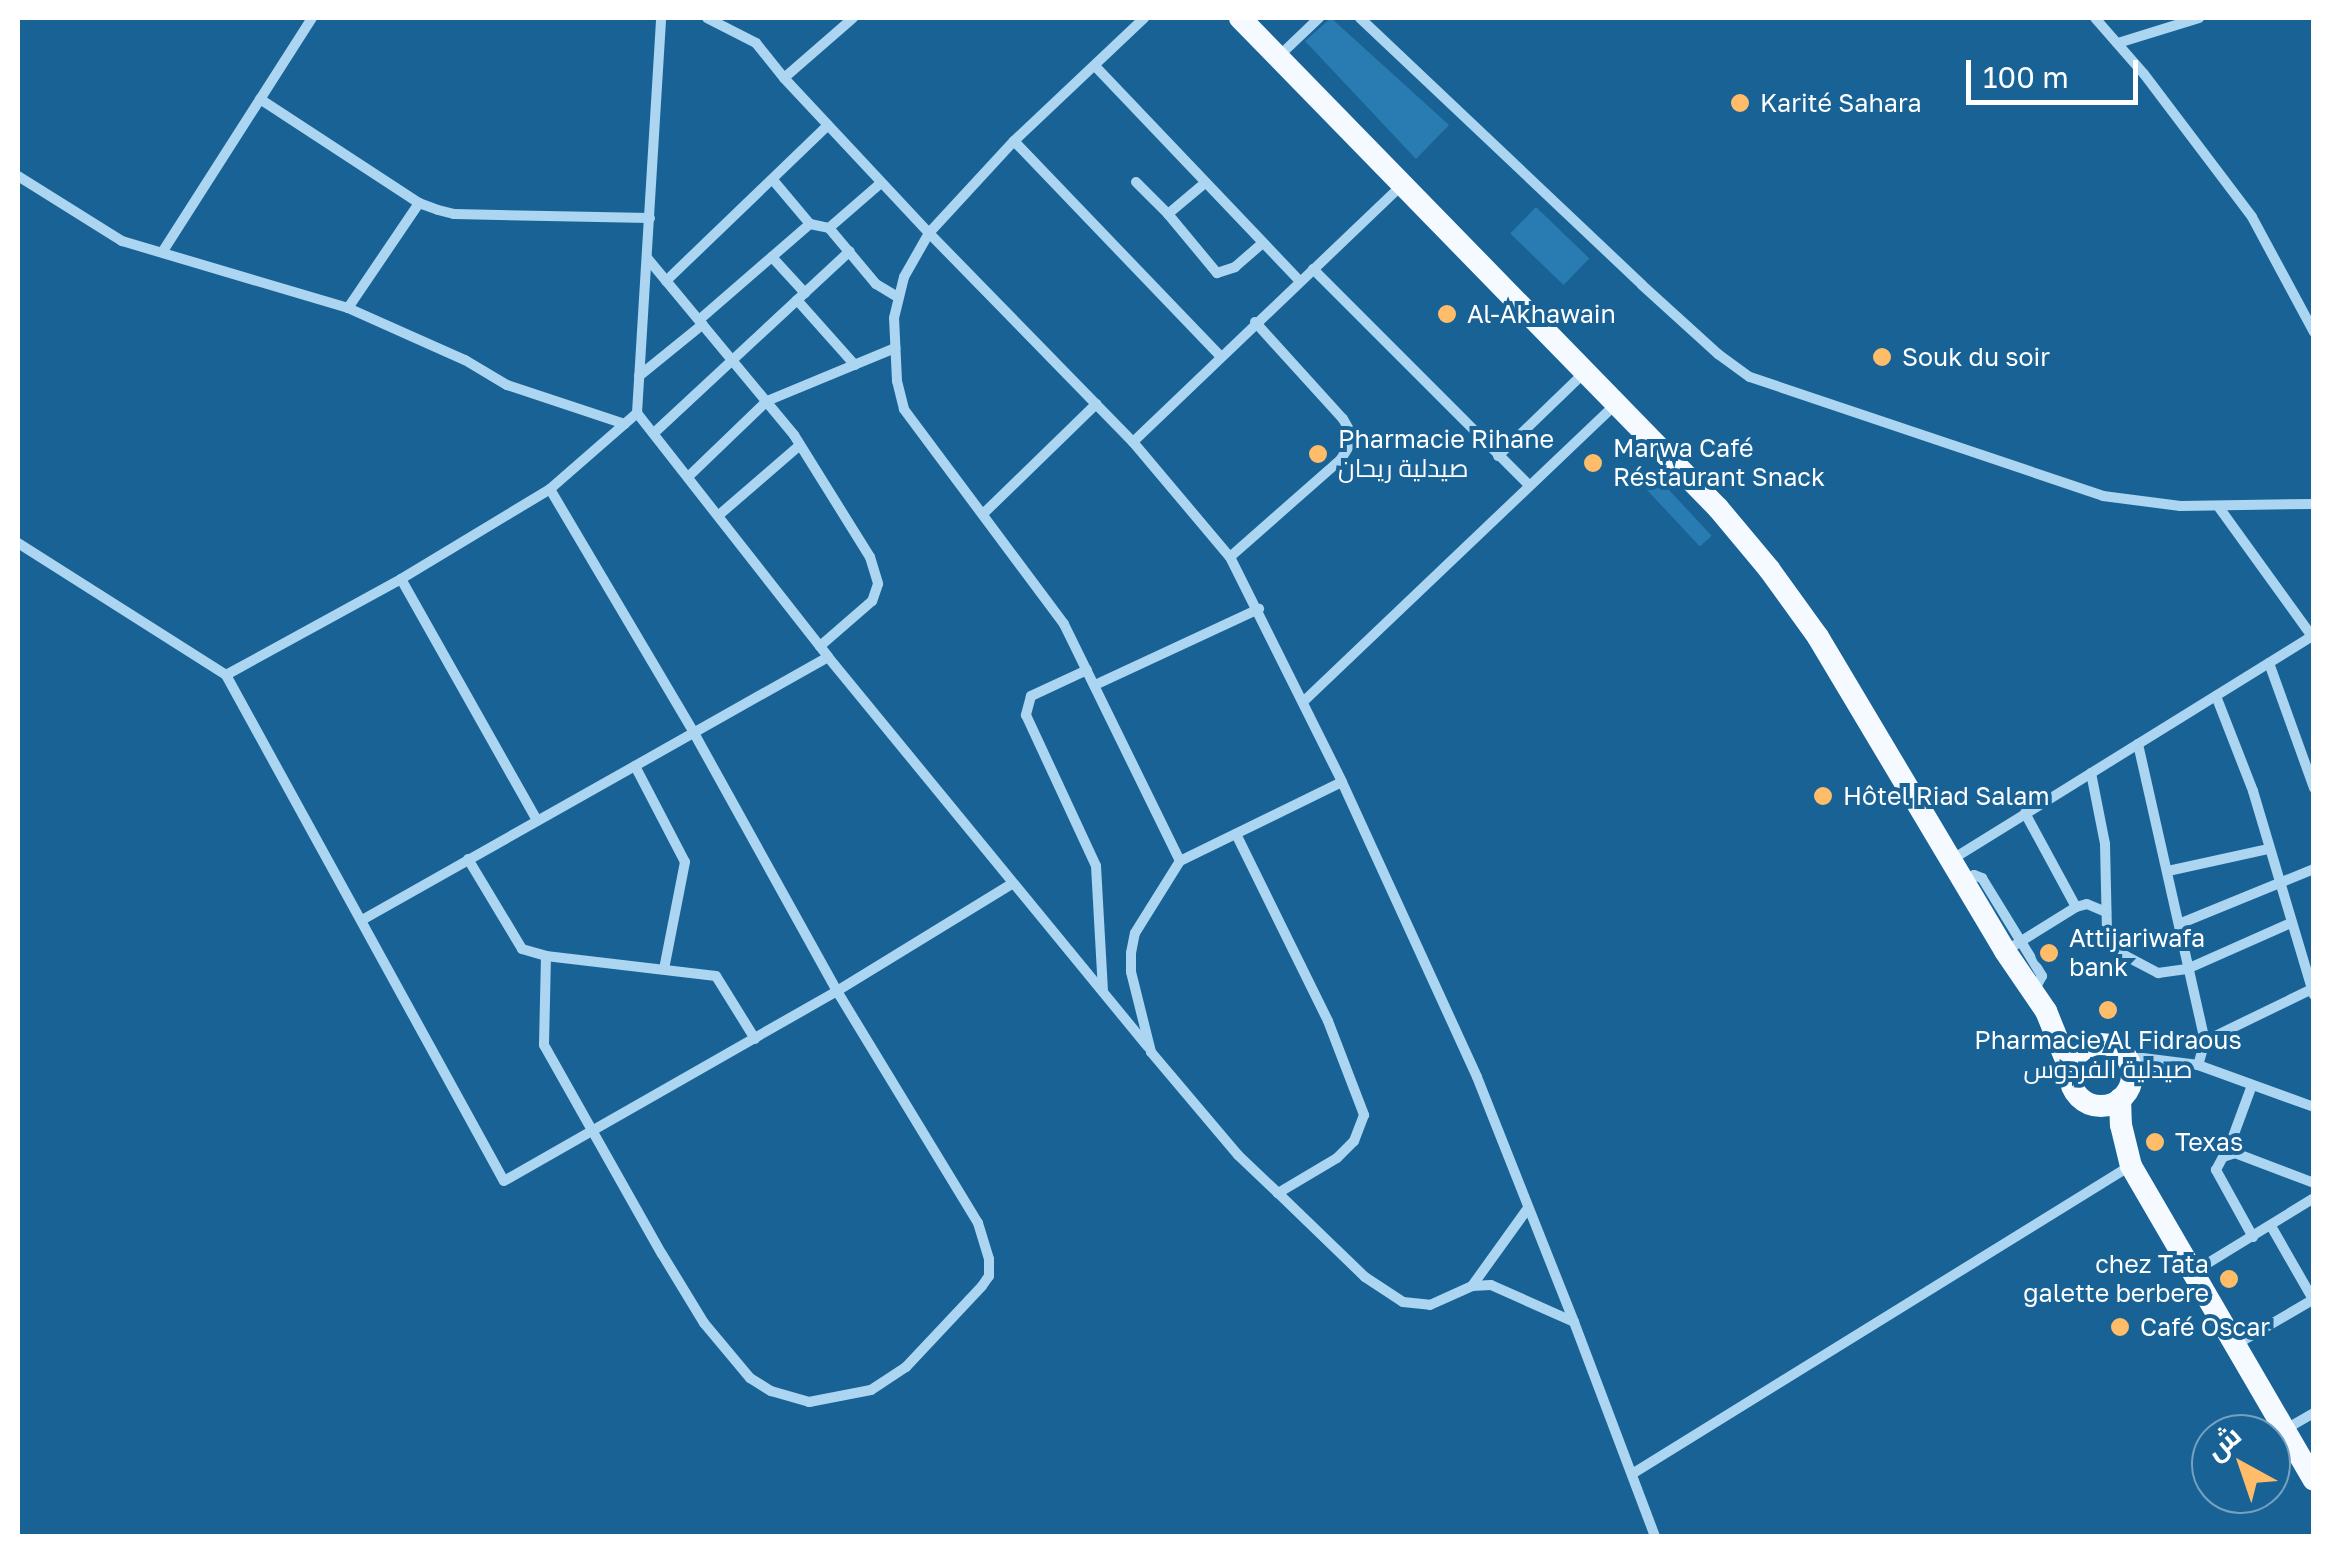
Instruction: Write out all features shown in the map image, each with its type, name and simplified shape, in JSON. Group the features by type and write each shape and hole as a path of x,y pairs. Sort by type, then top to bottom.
{"main road":[{"path":"1240,18 1718,508 1779,582 1818,637 1964,883 2012,947 2070,1070 2072,1088 2092,1105 2115,1146 2129,1162 2277,1414"},
{"path":"2039,1002 2092,1044 2111,1045 2129,1066 2120,1099 2129,1162"},
{"path":"2070,1070 2078,1054 2092,1044"},
{"path":"2092,1105 2120,1099"},
{"path":"2291,1438 2314,1480"}],"street":[{"path":"162,251 312,18"},
{"path":"661,18 637,413 828,657 1151,1052 1238,1154 1278,1193 1366,1277 1403,1302 1430,1304 1472,1286 1491,1285 1512,1291 1574,1322"},
{"path":"707,18 756,44 881,183 1133,442 1230,558 1304,701 1477,1077 1655,1536"},
{"path":"784,78 853,18"},
{"path":"1144,18 1014,140 929,233 898,297 895,348 904,409 1053,606 1180,861"},
{"path":"1278,56 1320,18"},
{"path":"1360,18 1642,285 1738,369 1788,392 2103,496 2218,506 2314,504"},
{"path":"2096,18 2252,216 2314,332"},
{"path":"2118,43 2199,18"},
{"path":"1095,66 1300,282"},
{"path":"260,100 419,202 454,214 650,218"},
{"path":"666,281 828,126"},
{"path":"1014,140 1220,356"},
{"path":"18,176 111,236 348,308 465,360 507,385 625,424"},
{"path":"773,180 810,224 829,228 886,294 898,297"},
{"path":"1136,182 1218,273 1235,267 1263,243"},
{"path":"1168,214 1205,182"},
{"path":"829,228 881,183"},
{"path":"1133,442 1402,186"},
{"path":"348,308 419,202"},
{"path":"639,376 810,224"},
{"path":"654,433 850,251"},
{"path":"772,256 854,364"},
{"path":"648,259 800,445 877,575 872,601 820,646"},
{"path":"1313,270 1529,486"},
{"path":"1230,558 1341,459 1354,438 1343,419 1255,322"},
{"path":"689,476 767,401 895,348"},
{"path":"1498,456 1584,373"},
{"path":"983,514 1096,404"},
{"path":"1304,701 1616,405"},
{"path":"226,675 401,579 550,489 637,413"},
{"path":"719,515 800,445"},
{"path":"546,956 544,1046 704,1323 750,1378 770,1391 809,1402 871,1390 906,1366 982,1286 988,1276 989,1259 969,1207 837,991 693,732 550,489"},
{"path":"1950,860 2313,637 2218,506"},
{"path":"18,543 226,675 504,1181 837,991 1013,883"},
{"path":"401,579 537,820"},
{"path":"1095,685 1259,609"},
{"path":"362,920 828,657"},
{"path":"2269,663 2314,788"},
{"path":"1088,670 1031,696 1026,715 1096,866 1103,992"},
{"path":"2205,1041 2312,992 2253,791 2216,696"},
{"path":"2138,744 2205,1041 2198,1065"},
{"path":"635,766 684,862 664,969"},
{"path":"2092,773 2105,844 2107,932 2122,954 2158,973 2187,969 2291,922"},
{"path":"1151,1052 1131,953 1135,934 1180,861 1342,782"},
{"path":"2025,814 2076,906"},
{"path":"1236,834 1328,1022 1364,1116 1354,1141 1337,1158 1278,1193"},
{"path":"2168,871 2268,849"},
{"path":"468,859 516,943 546,956 721,978 754,1039"},
{"path":"2179,924 2314,870"},
{"path":"2012,947 2076,906 2087,904 2106,912"},
{"path":"2129,1066 2170,1063"},
{"path":"2129,1066 2198,1065 2314,1107"},
{"path":"2252,1085 2227,1153 2216,1170 2253,1237"},
{"path":"2227,1153 2314,1183"},
{"path":"1632,1474 2129,1162"},
{"path":"2194,1272 2314,1198"},
{"path":"1472,1286 1528,1208"},
{"path":"2236,1345 2313,1300 2270,1226"},
{"path":"2291,1426 2314,1412"}],"shaded area":[{"path":"1331,18 1449,125 1416,159 1305,41"},
{"path":"1536,207 1589,258 1564,285 1510,234"},
{"path":"1655,475 1712,536 1700,547 1643,486"}],"place":[{"name":"Karité Sahara","path":"1740,103"},
{"name":"Al-Akhawain","path":"1447,314"},
{"name":"Souk du soir","path":"1882,357"},
{"name":"Pharmacie Rihane صيدلية ريحان","path":"1318,454"},
{"name":"Marwa Café Réstaurant Snack","path":"1593,463"},
{"name":"Hôtel Riad Salam","path":"1823,796"},
{"name":"Attijariwafa bank","path":"2049,953"},
{"name":"Pharmacie Al Fidraous صيدلية الفردوس","path":"2108,1010"},
{"name":"Texas","path":"2155,1142"},
{"name":"chez Tata galette berbere","path":"2229,1279"},
{"name":"Café Oscar","path":"2120,1327"}]}
